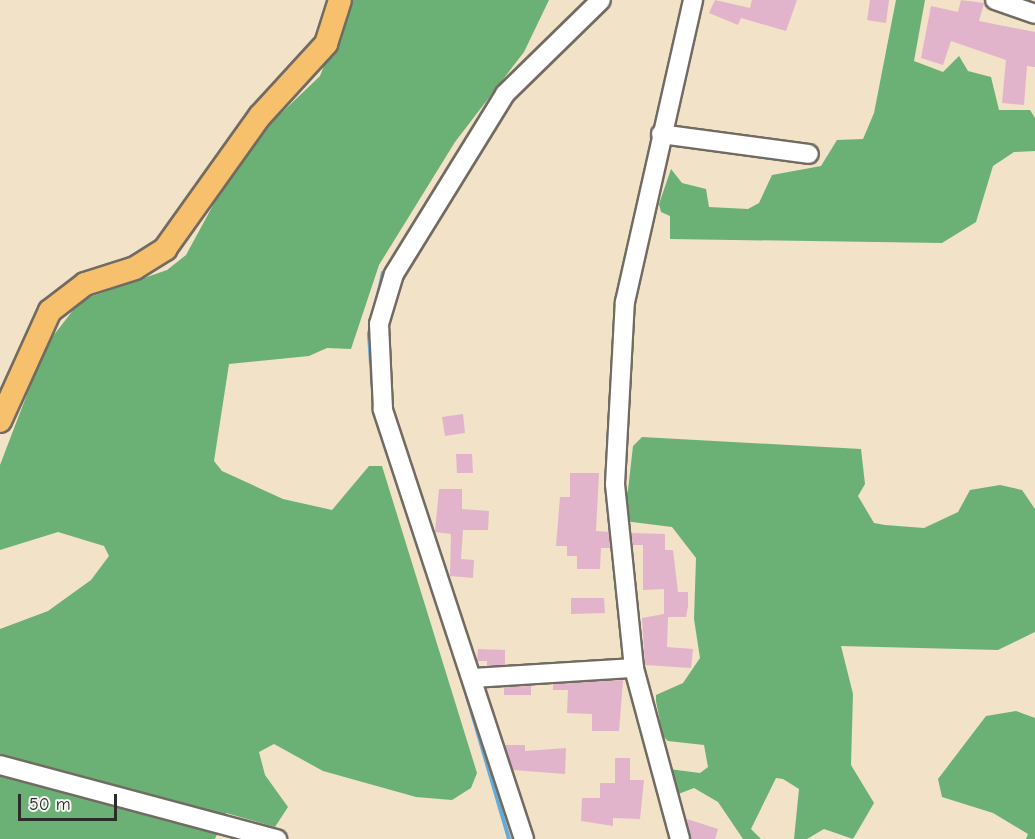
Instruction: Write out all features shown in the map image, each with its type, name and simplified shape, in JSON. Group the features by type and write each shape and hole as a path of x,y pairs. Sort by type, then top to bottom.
{"main road":[{"path":"0,421 50,311 85,284 135,268 165,249 260,116 318,54 340,0"}],"street":[{"path":"524,839 474,678 383,409 379,324 394,274 505,94 601,0"},
{"path":"680,839 634,668 615,484 625,302 693,0"},
{"path":"995,0 1016,3 1035,14"},
{"path":"661,134 809,154"},
{"path":"474,678 634,668"},
{"path":"0,765 276,839"}],"green space":[{"path":"349,0 549,0 524,52 455,142 379,265 351,349 327,348 309,356 229,364 214,461 222,471 283,499 332,510 369,466 382,466 477,773 471,788 452,800 416,797 323,771 274,744 259,752 265,775 288,807 275,827 226,813 215,839 0,839 0,629 48,611 91,580 109,556 104,546 58,532 0,550 0,465 34,376 53,336 81,300 167,270 186,255 224,185 274,120 320,76"},
{"path":"896,0 925,0 914,61 943,72 959,56 968,71 991,77 999,110 1030,110 1035,118 1035,151 1014,152 993,166 976,222 942,243 670,239 670,216 661,212 659,204 671,169 682,183 706,189 709,207 748,209 759,203 772,175 821,166 837,140 863,139 874,113"},
{"path":"642,437 861,449 865,484 858,496 874,523 924,528 958,512 970,490 1000,485 1022,490 1035,509 1035,632 998,650 841,646 853,694 851,765 874,803 853,839 824,829 807,839 794,839 799,789 783,779 776,778 751,829 761,839 743,839 718,802 694,788 660,801 654,776 669,769 700,773 708,767 704,745 668,741 663,736 656,701 656,695 683,683 700,658 694,619 696,558 672,527 616,520 628,490 633,446"},
{"path":"1016,711 1035,718 1035,839 1026,839 1028,834 993,813 942,797 938,779 986,716"}],"building":[{"path":"715,0 750,8 752,0 797,0 786,31 741,18 738,25 709,13"},
{"path":"870,0 889,0 886,23 867,20"},
{"path":"961,0 984,3 979,21 1035,32 1035,67 1027,66 1024,105 1002,103 1006,60 951,41 943,65 921,58 931,6 958,12"},
{"path":"463,414 465,433 445,436 442,417"},
{"path":"456,454 472,454 473,473 457,473"},
{"path":"570,473 599,473 596,531 609,532 610,548 601,548 600,569 577,569 577,556 567,556 567,546 556,546 560,497 570,497"},
{"path":"439,489 462,489 462,509 489,511 488,530 463,530 461,559 474,560 473,578 450,576 451,534 435,532"},
{"path":"631,533 665,534 665,550 673,550 678,592 688,592 688,606 686,617 668,617 667,647 693,649 691,668 645,665 642,618 664,614 664,589 643,590 643,545 633,545"},
{"path":"571,598 604,598 605,613 571,614"},
{"path":"478,649 505,650 505,665 487,666 487,661 477,661"},
{"path":"623,680 619,731 592,731 592,714 567,713 568,690 553,690 553,684"},
{"path":"531,686 531,695 504,695 504,687"},
{"path":"505,745 525,745 525,751 566,748 565,774 513,770"},
{"path":"615,758 630,758 630,780 644,780 640,819 613,818 613,826 581,821 582,798 600,798 600,783 615,783"},
{"path":"687,819 718,829 715,839 691,839"}],"waterway":[{"path":"523,64 543,45"},
{"path":"374,406 369,334 383,273 382,280 471,132"},
{"path":"462,679 509,839"}]}
